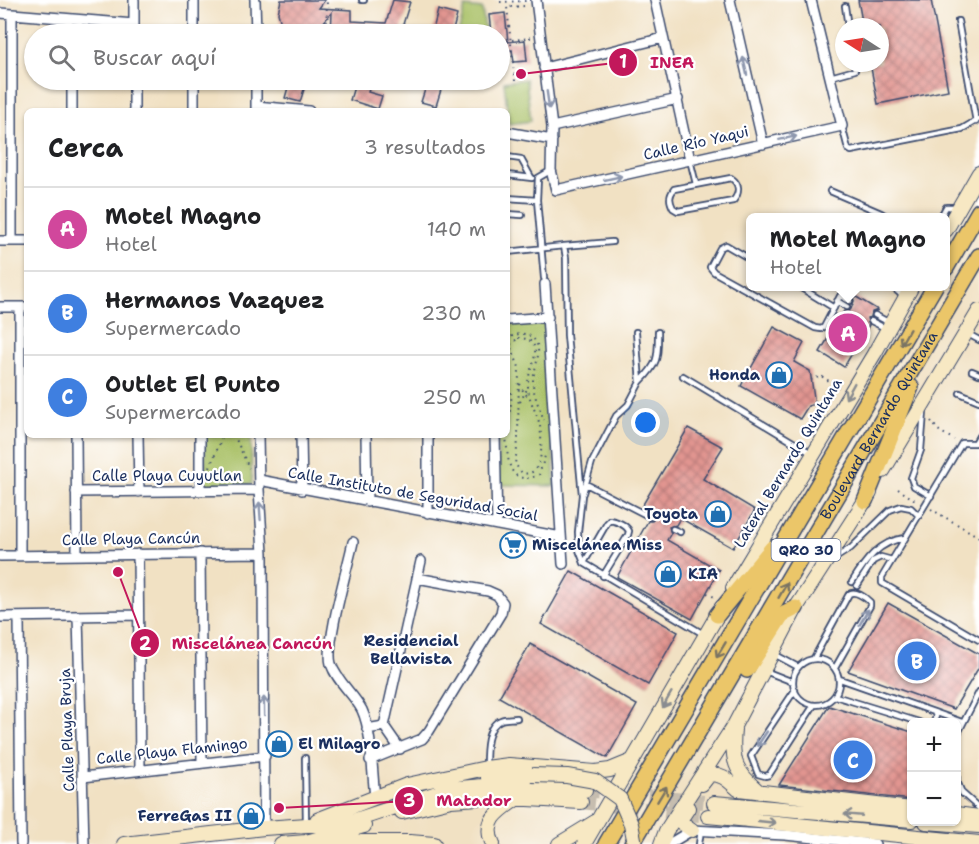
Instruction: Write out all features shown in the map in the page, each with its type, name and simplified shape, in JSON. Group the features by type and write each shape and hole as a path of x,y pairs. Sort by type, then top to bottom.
{"main road":[{"path":"950,260 979,211"},
{"name":"Boulevard Bernardo Quintana","path":"633,844 979,256"},
{"name":"Boulevard Bernardo Quintana","path":"606,844 932,291"},
{"path":"865,501 930,339"},
{"path":"717,615 802,511"},
{"path":"700,731 725,705 782,615 796,608"}],"street":[{"path":"0,14 134,24 134,0"},
{"path":"194,0 194,24"},
{"path":"255,0 256,24"},
{"path":"655,0 690,160"},
{"path":"730,0 763,144"},
{"path":"811,0 842,126"},
{"path":"536,1 552,127 551,170"},
{"path":"12,15 12,241"},
{"path":"544,68 663,38"},
{"path":"72,90 72,108"},
{"path":"134,90 134,108"},
{"path":"194,90 194,108"},
{"path":"256,90 256,108"},
{"path":"552,127 678,99"},
{"name":"Calle Río Yaqui","path":"551,170 556,190 842,126"},
{"path":"510,133 552,140"},
{"path":"950,222 979,173"},
{"path":"0,242 24,241"},
{"path":"544,281 549,317 563,564"},
{"name":"Lateral Bernardo Quintana","path":"584,844 909,292"},
{"path":"0,307 23,307 20,556"},
{"path":"661,844 666,831 735,724 796,608 925,406 979,311"},
{"path":"510,320 549,317"},
{"path":"76,438 77,555"},
{"path":"138,438 139,492"},
{"path":"200,438 200,492"},
{"path":"258,438 263,553 264,828"},
{"path":"301,438 302,490"},
{"path":"366,438 368,502"},
{"path":"428,438 428,513"},
{"path":"495,438 497,525"},
{"name":"Calle Instituto de Seguridad Social","path":"259,485 302,490 561,537"},
{"name":"Calle Playa Cuyutlan","path":"76,492 200,492 259,485"},
{"path":"353,542 330,644 331,663 340,682 362,710 367,729 375,797"},
{"name":"Calle Playa Cancún","path":"0,556 263,553"},
{"path":"138,554 140,770"},
{"path":"200,554 202,763"},
{"path":"400,749 384,726 421,561"},
{"path":"370,760 422,739 501,613 503,603 497,595 488,591 417,578"},
{"path":"0,617 138,615"},
{"name":"Calle Playa Bruja","path":"78,616 84,844"},
{"path":"19,617 21,844"},
{"path":"735,724 732,752 746,781 759,792"},
{"path":"367,729 384,726"},
{"name":"Calle Playa Flamingo","path":"83,777 265,756"},
{"path":"306,824 407,785 486,768 509,765 546,766 595,772 610,770 632,761"},
{"path":"306,824 356,814 408,793 451,782 532,775 567,776 595,781 620,800 631,824 633,844"},
{"path":"875,844 783,840 697,830 682,823 682,817 709,775 720,775 738,789 907,808"},
{"path":"124,844 264,828 350,822 450,789 493,785 583,796 451,800 402,812 353,830 306,842"},
{"path":"493,844 489,831 493,817 499,810 519,797"},
{"path":"907,820 711,809 979,843"},
{"path":"961,815 979,817"},
{"path":"559,844 600,819"},
{"path":"961,825 979,826"},
{"path":"669,844 697,830"},
{"path":"281,844 306,842 434,844"}],"lane":[{"path":"845,6 847,18"},
{"path":"842,126 848,149 851,151 962,129 978,120 958,21"},
{"path":"830,77 848,72"},
{"path":"510,157 521,159 531,177"},
{"path":"690,160 696,184"},
{"path":"510,175 538,178 551,170"},
{"path":"538,178 537,200 544,281"},
{"path":"731,178 736,181 739,188 733,201 678,211 672,208 670,194 674,189 696,184 731,178"},
{"path":"830,191 876,213"},
{"path":"510,198 537,200"},
{"path":"943,213 946,207 959,207"},
{"path":"510,214 522,215"},
{"path":"510,252 612,242"},
{"path":"746,257 726,245 720,248 710,267 714,272 746,290"},
{"path":"564,246 567,335 582,495 579,550 584,563 603,576 705,635"},
{"path":"748,291 815,328 821,329 841,296 850,301"},
{"path":"806,291 834,308"},
{"path":"837,301 846,306"},
{"path":"875,315 889,327"},
{"path":"872,321 889,327"},
{"path":"636,332 640,382"},
{"path":"582,495 592,462 616,416 628,405 640,382 653,369 658,360 658,332"},
{"path":"966,333 979,340"},
{"path":"972,371 979,374"},
{"path":"683,376 813,454"},
{"path":"960,393 979,401"},
{"path":"925,406 921,450 911,478 914,486 931,496"},
{"path":"979,436 975,443 962,443 882,577 882,583 979,640"},
{"path":"586,484 650,517"},
{"path":"821,567 851,548 890,510 901,506 911,508 919,516"},
{"path":"584,563 610,520 627,527 628,536 603,576"},
{"path":"673,529 680,532"},
{"path":"892,560 881,557 873,561 855,584 870,555 883,545 905,538"},
{"path":"814,658 849,594 855,593 867,599 870,606 835,668"},
{"path":"773,653 798,668"},
{"path":"814,658 826,660 835,668 840,679 835,696 829,701 814,705 802,700 793,682 802,663 814,658"},
{"path":"764,670 793,682"},
{"path":"840,679 962,722 979,692"},
{"path":"795,690 751,756 758,774 765,777 769,775 814,705"},
{"path":"835,696 907,719"},
{"path":"934,712 935,718"},
{"path":"486,768 486,750 492,727 500,720 517,718"},
{"path":"305,758 306,824"},
{"path":"961,791 979,808"},
{"path":"697,830 699,844"}],"path":[{"path":"326,24 327,0"},
{"path":"500,2 536,1"},
{"path":"509,24 507,7 526,6"},
{"path":"511,40 530,38 529,27"},
{"path":"510,32 515,81"},
{"path":"510,337 525,333 534,338 538,345 533,381 545,431"},
{"path":"518,338 525,338 532,342 535,351 528,387 540,427 541,454 539,465 534,472 528,474 522,473 515,464 518,441 519,367 510,345 518,338"},
{"path":"811,380 821,376 849,393"},
{"path":"518,381 524,393 530,398"},
{"path":"510,386 510,410"},
{"path":"519,405 528,387"},
{"path":"925,406 938,430 961,446"},
{"path":"207,473 222,438"},
{"path":"235,438 251,472"},
{"path":"506,438 509,464 512,471 519,477 528,479 538,475 546,453"},
{"path":"898,489 979,537"}],"green space":[{"path":"465,7 482,9 484,24 461,24"},
{"path":"526,79 531,121 510,124 510,108 507,108 505,90 510,90 510,81"},
{"path":"546,322 555,486 499,485 497,438 510,438 510,325"},
{"path":"205,438 251,438 252,484 205,485"}],"building":[{"path":"281,0 325,0 319,8 352,10 352,21 386,23 393,0 410,2 403,24 331,24 332,12 322,24 281,24 278,13"},
{"path":"858,0 931,0 948,90 878,104 872,72 889,72 889,18 861,18"},
{"path":"438,10 457,15 455,24 434,24"},
{"path":"505,13 506,24 490,24 489,15"},
{"path":"525,40 527,61 514,62 512,50 510,50 510,42"},
{"path":"287,90 304,90 300,102 285,98"},
{"path":"353,90 369,90 368,92 382,96 378,108 350,100"},
{"path":"425,90 441,90 436,106 421,102"},
{"path":"853,295 878,310 872,312 871,317 867,318 869,325 844,367 820,352 844,311 851,309 854,301"},
{"name":"Honda","path":"774,327 804,343 794,362 810,371 815,404 808,406 800,419 741,386"},
{"path":"688,428 723,447 703,479 755,510 733,548 680,518 676,525 669,527 671,533 667,540 719,570 692,619 617,577 648,521 654,519 652,512 642,506"},
{"path":"571,571 678,632 648,685 541,624"},
{"path":"888,603 979,654 979,667 954,709 848,671"},
{"path":"530,644 637,705 607,758 499,697"},
{"path":"829,706 907,730 907,799 779,785"}],"tunnel":[{"path":"585,790 714,803"},
{"path":"581,802 708,816"}],"place":[{"name":"INEA","path":"521,74"},
{"name":"Motel Magno","path":"848,333"},
{"name":"Honda","path":"779,375"},
{"name":"Toyota","path":"718,514"},
{"name":"Miscelánea Miss","path":"513,545"},
{"name":"Miscelánea Cancún","path":"118,572"},
{"name":"KIA","path":"668,574"},
{"name":"Hermanos Vazquez","path":"917,661"},
{"name":"El Milagro","path":"279,744"},
{"name":"Outlet El Punto","path":"853,760"},
{"name":"Matador","path":"279,808"},
{"name":"FerreGas II","path":"251,816"}],"district":[{"name":"Residencial Bellavista","path":"411,649"}]}
